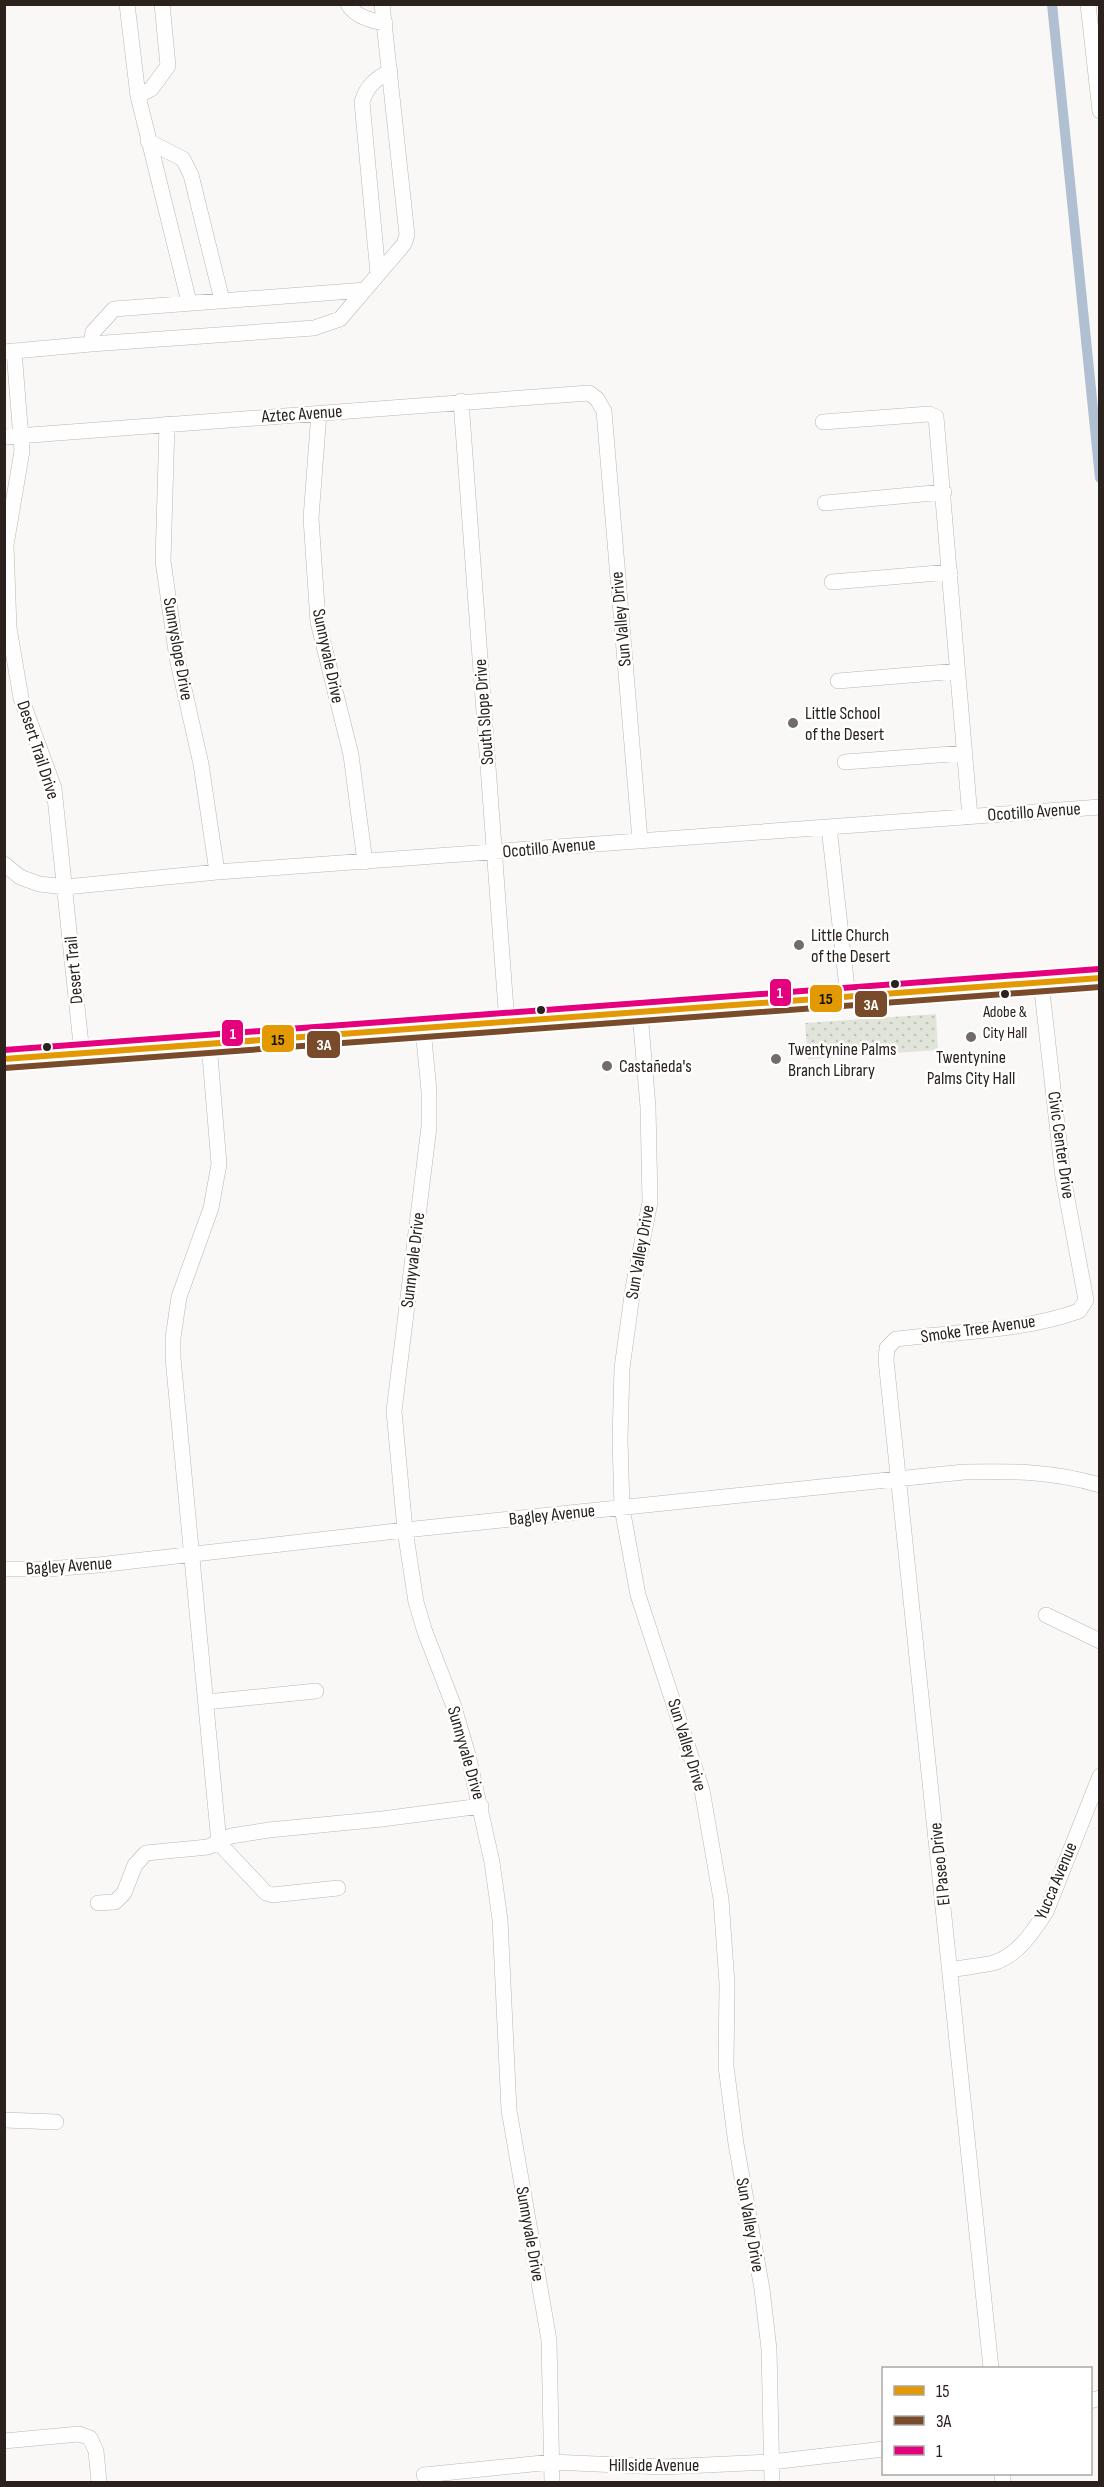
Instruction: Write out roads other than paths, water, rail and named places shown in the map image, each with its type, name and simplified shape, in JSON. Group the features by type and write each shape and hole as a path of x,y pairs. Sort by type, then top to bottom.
{"main road":[{"path":"4,1059 1100,978"}],"street":[{"path":"128,4 138,96 189,302"},
{"path":"138,96 151,89 168,66 162,4"},
{"path":"348,4 351,10 369,21 385,23"},
{"path":"9,351 314,328 340,319 404,244 407,235 382,4"},
{"path":"1088,4 1100,111"},
{"path":"378,274 362,102 365,91 375,79 390,71"},
{"path":"148,141 183,159 192,174 222,300"},
{"path":"91,344 93,332 114,309 365,290"},
{"name":"Desert Trail Drive","path":"9,351 22,436 22,451 6,545 9,628 21,698 54,788 66,887"},
{"name":"Aztec Avenue","path":"4,437 576,393 589,393 597,399"},
{"name":"Sun Valley Drive","path":"597,399 604,411 640,840"},
{"name":"South Slope Drive","path":"461,401 507,1023"},
{"name":"Sunnyvale Drive","path":"319,412 311,518 318,622 351,755 365,862"},
{"path":"823,422 930,414 936,417 970,817"},
{"name":"Sunnyslope Drive","path":"167,424 163,561 177,658 201,764 217,872"},
{"path":"825,503 944,492"},
{"path":"832,582 950,572"},
{"path":"838,681 958,671"},
{"path":"846,762 965,753"},
{"name":"Ocotillo Avenue","path":"4,864 20,877 39,884 66,887 217,872 1100,807"},
{"path":"830,827 848,997"},
{"name":"Desert Trail","path":"66,887 82,1054"},
{"name":"Civic Center Drive","path":"1041,982 1063,1177 1085,1288 1086,1300 1083,1307"},
{"name":"Sun Valley Drive","path":"640,1013 648,1107 650,1202 633,1288 622,1368 620,1439 622,1508 638,1595 702,1790 721,1899 727,1984 726,2066 736,2144 762,2289 769,2349 772,2482"},
{"name":"Sunnyvale Drive","path":"423,1029 429,1092 429,1127 394,1411 405,1530 416,1602 453,1704 481,1806 500,1920 509,2110 549,2340 552,2482"},
{"path":"209,1044 219,1164 211,1208 179,1297 173,1338 173,1358 219,1843 266,1893 272,1895 338,1888"},
{"name":"Smoke Tree Avenue","path":"886,1360 887,1348 896,1339 1035,1322 1071,1314 1083,1307"},
{"name":"El Paseo Drive","path":"886,1360 991,2367"},
{"name":"Bagley Avenue","path":"4,1569 48,1569 898,1477 1011,1471 1067,1476 1100,1485"},
{"path":"1046,1615 1100,1641"},
{"path":"206,1702 316,1691"},
{"name":"Yucca Avenue","path":"951,1970 995,1962 1022,1945 1035,1929 1047,1912 1100,1776"},
{"path":"98,1903 115,1902 124,1893 135,1865 146,1853 208,1847 231,1836 269,1830 481,1806"},
{"path":"4,2120 56,2122"},
{"path":"4,2441 79,2434 90,2438 96,2451 99,2482"},
{"name":"Hillside Avenue","path":"424,2475 552,2462 663,2467 771,2462 882,2449"}],"waterway":[{"path":"1052,4 1100,478"}],"place":[{"name":"Little School of the Desert","path":"793,723"},
{"name":"Little Church of the Desert","path":"799,945"},
{"name":"Adobe & City Hall","path":"1005,994"},
{"name":"Twentynine Palms City Hall","path":"971,1037"},
{"name":"Twentynine Palms Branch Library","path":"776,1059"},
{"name":"Castañeda's","path":"607,1066"}]}
